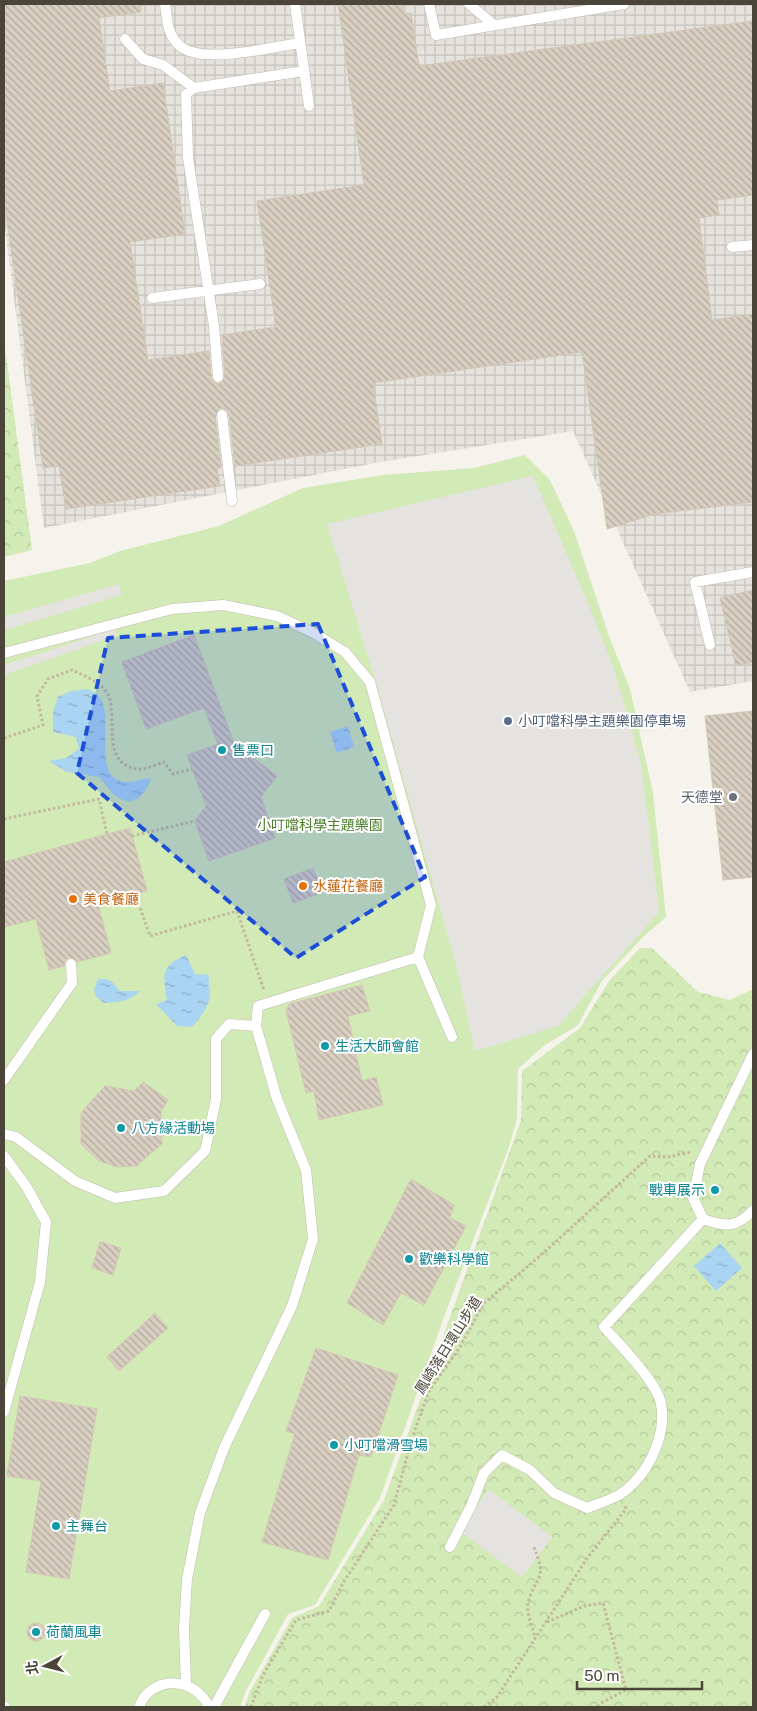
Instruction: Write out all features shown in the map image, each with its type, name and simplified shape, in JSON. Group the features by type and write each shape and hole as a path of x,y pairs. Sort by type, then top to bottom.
{"lane":[{"path":"165,4 170,34 178,46 193,52 218,54 300,43"},
{"path":"295,4 309,106"},
{"path":"429,4 436,35 596,6 624,4"},
{"path":"474,5 494,25"},
{"path":"124,39 144,59 163,65 194,88"},
{"path":"218,377 214,326 188,158 186,94 194,88 304,71"},
{"path":"732,247 753,244"},
{"path":"152,298 260,284"},
{"path":"222,415 232,501"},
{"path":"710,646 694,582 753,572"},
{"path":"4,653 172,609 222,605 277,616 312,632 345,652 370,682 431,905 418,956 452,1037"},
{"path":"186,1685 184,1630 187,1579 200,1512 224,1448 292,1306 313,1238 306,1170 276,1100 256,1026 258,1006 418,956"},
{"path":"4,1080 72,983 71,964"},
{"path":"4,1134 16,1137 75,1181 115,1198 164,1192 206,1150 216,1099 216,1039 229,1024 256,1026"},
{"path":"753,1054 700,1164 693,1198 704,1219 722,1225 742,1222 753,1210"},
{"path":"4,1156 26,1186 46,1222 40,1282 4,1412"},
{"path":"450,1546 471,1506 484,1473 502,1455 530,1470 554,1493 587,1508 620,1494 652,1459 660,1430 661,1403 646,1375 604,1326 704,1219"},
{"path":"214,1707 265,1614"},
{"path":"139,1707 146,1695 154,1688 175,1683 186,1685 198,1691 209,1707"}],"path":[{"path":"4,738 42,725 37,696 48,679 72,670 94,680 109,696 112,719 112,747 122,762 138,769 164,762 173,774 192,769"},
{"path":"4,820 99,799 107,834"},
{"path":"132,836 196,821"},
{"path":"135,894 150,936 237,911 268,1003"},
{"name":"鳳崎落日環山步道","path":"251,1707 263,1675 296,1620 329,1611 343,1583 394,1505 412,1438 429,1391 460,1347 484,1303 540,1256 650,1156 668,1157 694,1151 700,1164"},
{"path":"516,1668 588,1557 626,1509 624,1490"},
{"path":"534,1548 542,1568 540,1578 528,1604 535,1638"},
{"path":"484,1707 497,1697 546,1622 584,1606 603,1603 626,1690 601,1703 598,1707"}],"highlighted area":[{"path":"318,624 425,877 296,958 77,773 108,638"}],"shaded area":[{"path":"4,4 753,4 753,681 690,692 573,431 375,463 44,528 4,221"},
{"name":"小叮噹科學主題樂園停車場","path":"533,476 614,669 641,764 659,912 558,1026 475,1051 456,964 375,679 327,524"},
{"path":"119,584 122,595 4,630 4,617"},
{"path":"115,629 116,636 4,675 4,665"},
{"path":"488,1489 552,1537 522,1577 461,1532"}],"green space":[{"path":"4,340 32,550 4,557"},
{"name":"小叮噹科學主題樂園","path":"525,455 550,480 574,531 609,636 630,689 653,793 666,917 644,936 602,981 578,1025 545,1045 518,1069 517,1119 509,1147 445,1314 380,1498 315,1605 288,1614 245,1693 240,1707 4,1707 4,581 90,563 120,551 219,526 303,488 383,475 474,468"},
{"path":"640,948 652,948 698,992 730,1000 753,989 753,1707 245,1707 249,1693 292,1618 319,1606 384,1500 521,1120 522,1071 580,1028 609,981"}],"water":[{"path":"88,689 97,694 103,705 106,760 109,771 116,779 128,782 151,778 147,788 135,800 125,801 116,796 99,777 67,772 49,761 66,758 79,749 76,737 53,732 53,712 58,697 71,691"},
{"path":"348,726 354,747 337,753 330,732"},
{"path":"186,955 195,974 209,975 210,995 208,1004 192,1027 177,1026 156,1004 167,1000 164,978 168,967"},
{"path":"98,979 110,981 120,991 139,991 128,999 104,1003 96,997 94,989"},
{"path":"720,1243 742,1268 716,1291 694,1266"}],"building":[{"path":"4,4 141,4 141,12 99,18 110,91 163,83 185,234 130,242 148,360 209,351 211,378 218,384 225,377 222,335 276,327 257,201 364,185 338,4 402,4 404,14 411,13 419,66 753,21 753,195 717,200 719,215 699,218 712,320 753,314 753,502 655,514 607,529 582,352 373,383 382,444 235,466 229,414 225,409 221,408 215,415 221,468 217,468 220,486 66,509 59,466 43,468 4,201"},
{"path":"753,590 753,662 736,666 720,598"},
{"name":"售票口","path":"194,635 234,743 277,776 261,797 275,838 209,861 195,821 206,806 187,755 218,744 204,708 146,729 122,662"},
{"name":"天德堂","path":"753,711 753,877 723,880 705,716"},
{"name":"美食餐廳","path":"130,828 147,891 98,904 111,953 77,962 70,957 65,960 64,966 49,970 36,919 4,927 4,862"},
{"name":"水蓮花餐廳","path":"313,868 323,892 293,903 284,879"},
{"name":"生活大師會館","path":"362,985 370,1011 348,1016 362,1081 376,1077 383,1105 319,1120 314,1091 306,1093 286,1010 289,1004"},
{"name":"八方緣活動場","path":"143,1082 168,1100 161,1111 162,1144 136,1166 117,1167 99,1161 81,1144 81,1113 105,1086 134,1091"},
{"name":"歡樂科學館","path":"411,1179 454,1205 450,1218 466,1226 424,1305 401,1293 383,1325 347,1303"},
{"path":"100,1242 121,1248 113,1275 92,1268"},
{"path":"155,1313 168,1328 119,1371 107,1357"},
{"name":"小叮噹滑雪場","path":"316,1348 398,1375 371,1457 359,1455 328,1560 262,1542 295,1434 286,1431"},
{"name":"主舞台","path":"20,1396 97,1409 69,1579 26,1572 41,1481 7,1476"},
{"name":"荷蘭風車","path":"36,1623 42,1626 45,1632 42,1638 36,1641 30,1638 27,1632 30,1626"}],"place":[{"name":"小叮噹科學主題樂園停車場","path":"508,721"},
{"name":"售票口","path":"222,750"},
{"name":"天德堂","path":"733,797"},
{"name":"水蓮花餐廳","path":"303,886"},
{"name":"美食餐廳","path":"73,899"},
{"name":"生活大師會館","path":"325,1046"},
{"name":"八方緣活動場","path":"121,1128"},
{"name":"戰車展示","path":"715,1190"},
{"name":"歡樂科學館","path":"409,1259"},
{"name":"小叮噹滑雪場","path":"334,1445"},
{"name":"主舞台","path":"56,1526"},
{"name":"荷蘭風車","path":"36,1632"}]}
